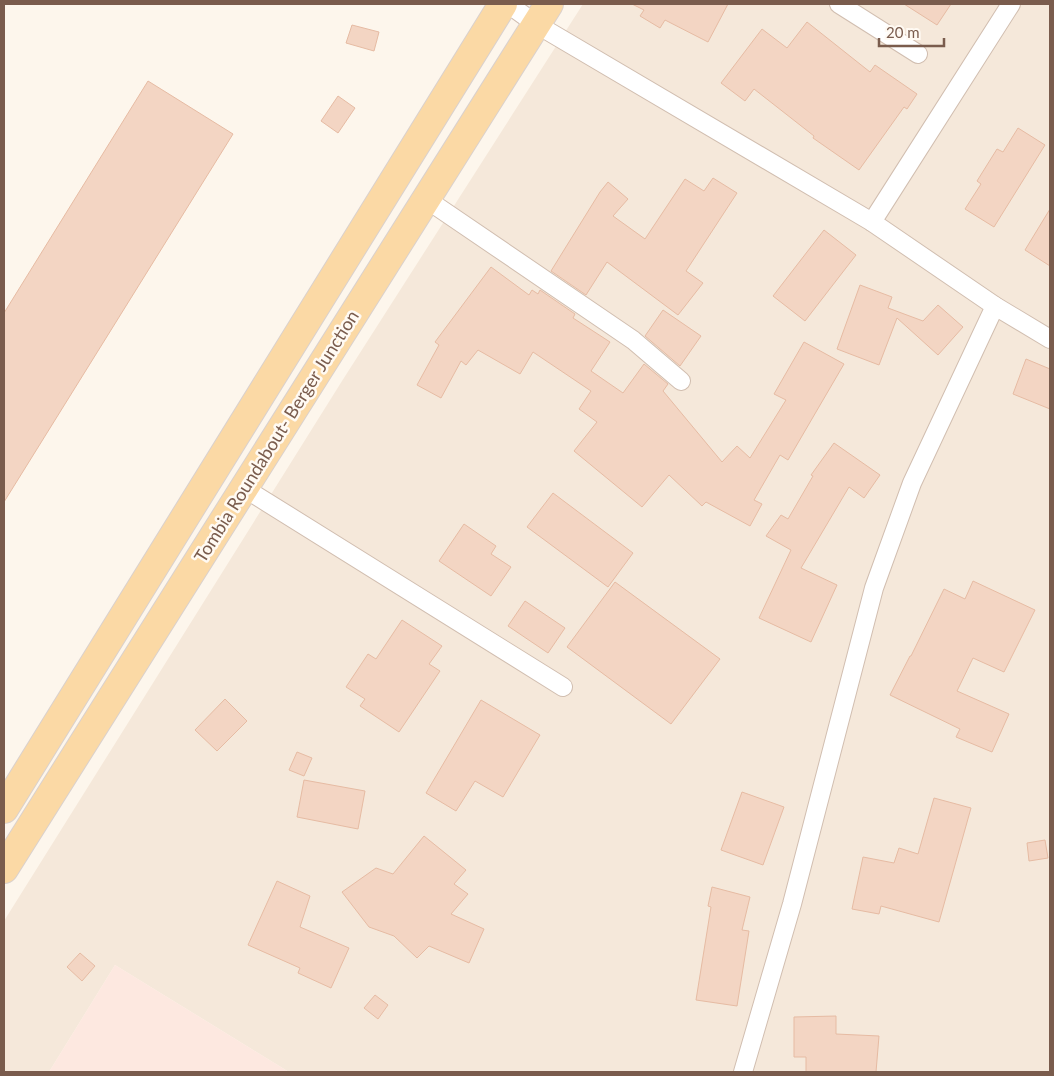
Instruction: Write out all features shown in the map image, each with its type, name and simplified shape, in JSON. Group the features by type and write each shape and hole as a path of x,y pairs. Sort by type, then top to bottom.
{"main road":[{"name":"Tombia Roundabout- Berger Junction","path":"4,809 503,4"},
{"name":"Tombia Roundabout- Berger Junction","path":"4,869 542,14"}],"street":[{"path":"508,4 542,14 872,222 995,306 1050,339"},
{"path":"840,4 918,54"},
{"path":"872,222 1011,4"},
{"path":"426,199 633,340 681,381"},
{"path":"743,1072 792,904 874,588 912,483 995,306"},
{"path":"244,488 563,686"}],"shaded area":[{"path":"583,4 1050,4 1050,1072 289,1072 115,965 49,1072 4,1072 4,921 342,381"},
{"path":"115,965 289,1072 49,1072"}],"building":[{"path":"632,4 728,4 708,42 665,20 660,28 640,16 644,10"},
{"path":"904,4 951,4 937,25"},
{"path":"807,22 870,72 875,65 917,94 907,109 904,107 859,170 813,138 814,136 754,89 745,101 721,83 762,29 787,48"},
{"path":"352,25 379,32 374,51 346,43"},
{"path":"148,81 233,134 4,502 4,313"},
{"path":"338,96 355,108 338,133 321,121"},
{"path":"1018,128 1045,145 994,227 965,209 981,184 977,181 997,149 1003,152"},
{"path":"713,178 737,193 686,271 703,283 678,315 607,262 586,295 551,271 608,182 628,199 613,216 645,239 685,179 704,191"},
{"path":"1050,209 1050,266 1025,250"},
{"path":"824,230 856,255 805,321 773,296"},
{"path":"491,267 529,295 532,290 538,294 540,290 575,314 573,318 610,342 591,371 623,393 644,364 668,384 663,391 722,462 737,446 750,458 786,400 774,394 804,342 844,364 788,460 780,455 754,500 762,504 750,526 706,502 702,506 669,475 642,507 574,451 597,422 579,409 591,391 533,352 520,374 478,350 466,365 461,361 441,398 417,385 439,345 435,342"},
{"path":"860,285 892,297 888,308 923,321 938,305 963,327 938,355 897,318 879,365 837,349"},
{"path":"663,310 701,336 680,366 645,336"},
{"path":"1026,359 1050,369 1050,409 1013,394"},
{"path":"834,443 880,475 864,498 849,487 801,568 837,585 811,642 759,618 791,550 766,536 781,515 788,519 813,476 811,475"},
{"path":"553,493 633,553 608,587 527,527"},
{"path":"464,524 496,546 491,554 511,567 491,596 439,561"},
{"path":"973,581 1035,610 1004,672 973,658 957,691 1009,714 992,752 956,737 960,729 890,695 944,589 965,599"},
{"path":"615,582 720,659 671,724 567,647"},
{"path":"525,601 565,628 548,653 508,626"},
{"path":"402,620 442,646 429,664 440,671 399,732 360,706 365,699 346,687 368,654 376,659"},
{"path":"225,699 247,721 217,751 195,730"},
{"path":"481,700 540,735 503,797 475,781 456,811 426,793"},
{"path":"297,752 312,758 304,776 289,770"},
{"path":"304,780 365,791 358,829 297,817"},
{"path":"742,792 784,807 763,865 721,850"},
{"path":"934,798 971,808 939,922 881,906 879,914 852,909 863,857 894,863 899,848 918,854"},
{"path":"424,836 466,870 454,884 468,894 451,914 484,929 469,963 429,946 417,958 394,936 369,927 342,892 376,868 393,874"},
{"path":"1045,840 1048,858 1029,861 1027,843"},
{"path":"277,881 310,896 300,927 349,948 331,988 298,973 300,968 248,945"},
{"path":"712,887 750,897 742,930 749,931 737,1006 696,1000 711,907 708,906"},
{"path":"80,953 95,966 82,981 67,967"},
{"path":"375,995 388,1005 378,1019 364,1008"},
{"path":"836,1016 836,1034 879,1036 876,1072 806,1072 806,1057 794,1057 794,1017"}]}
